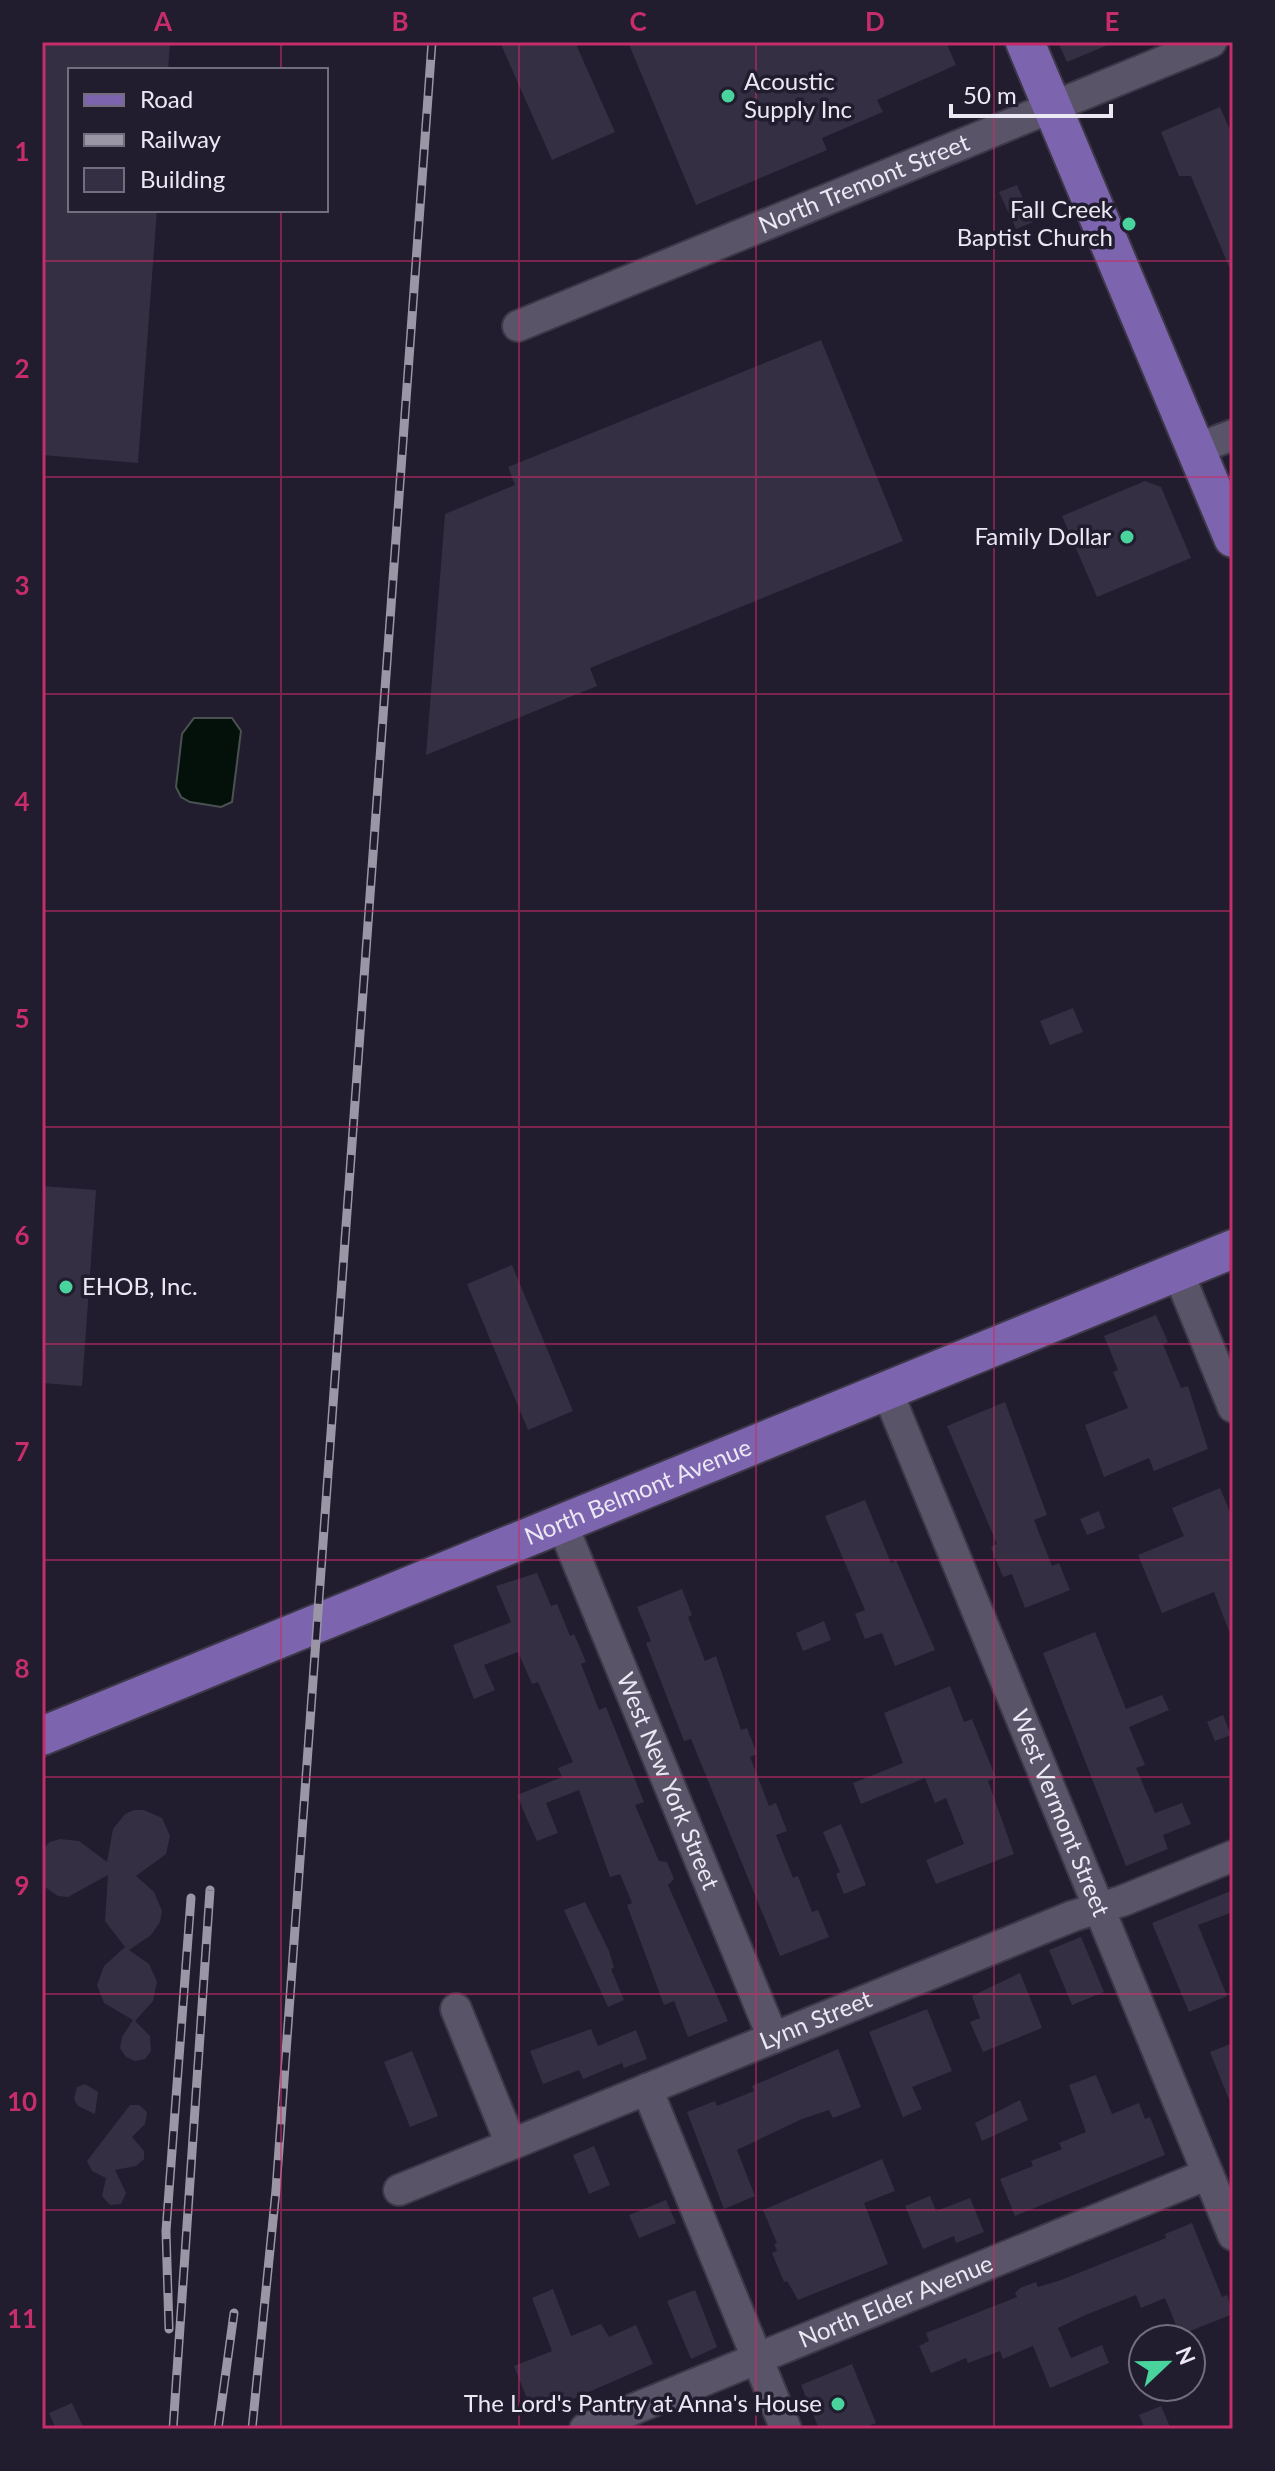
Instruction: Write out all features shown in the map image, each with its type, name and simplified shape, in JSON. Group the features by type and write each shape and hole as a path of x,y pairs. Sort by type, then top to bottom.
{"main road":[{"path":"1025,42 1233,538"},
{"name":"North Belmont Avenue","path":"42,1736 1233,1249"}],"street":[{"name":"North Tremont Street","path":"518,326 1211,42"},
{"path":"1196,449 1233,435"},
{"path":"1178,1272 1233,1407"},
{"name":"West Vermont Street","path":"887,1391 1233,2235"},
{"name":"West New York Street","path":"562,1524 773,2038"},
{"name":"Lynn Street","path":"399,2190 1233,1856"},
{"path":"456,2009 511,2144"},
{"path":"647,2089 786,2429"},
{"name":"North Elder Avenue","path":"585,2429 1208,2174"}],"shaded area":[{"path":"194,718 232,718 241,731 232,802 221,807 190,802 181,797 176,787 182,734"}],"building":[{"path":"42,42 170,42 168,68 68,68 68,212 157,212 138,463 42,455"},
{"path":"500,42 575,42 615,132 552,160"},
{"name":"Acoustic Supply Inc","path":"628,42 946,42 956,65 877,100 883,112 822,138 827,150 696,205"},
{"path":"1058,42 1115,42 1067,62"},
{"path":"1220,107 1233,137 1233,276 1191,176 1179,176 1161,132"},
{"path":"1017,185 1033,222 1016,229 999,192"},
{"path":"821,340 903,541 590,668 597,686 426,755 445,514 515,485 508,467"},
{"name":"Family Dollar","path":"1145,481 1161,487 1191,558 1097,597 1062,516"},
{"path":"1073,1008 1083,1032 1050,1045 1040,1021"},
{"name":"EHOB, Inc.","path":"42,1186 96,1190 82,1386 42,1383"},
{"path":"512,1265 573,1411 528,1430 467,1284"},
{"path":"1156,1315 1168,1342 1163,1344 1181,1388 1188,1386 1208,1449 1154,1471 1149,1458 1104,1477 1085,1425 1128,1408 1113,1372 1118,1370 1104,1336"},
{"path":"1005,1402 1047,1515 1034,1520 1052,1566 1059,1563 1070,1590 1025,1608 1012,1574 1003,1577 991,1547 997,1544 947,1426"},
{"path":"1220,1488 1233,1519 1232,1639 1214,1592 1162,1613 1138,1555 1184,1536 1172,1508"},
{"path":"865,1500 891,1563 896,1560 935,1650 895,1666 882,1633 865,1639 855,1614 865,1610 825,1516"},
{"path":"1099,1511 1105,1528 1087,1535 1080,1519"},
{"path":"537,1573 551,1606 557,1604 570,1636 574,1634 586,1662 581,1664 599,1710 606,1707 644,1802 635,1805 659,1861 667,1862 674,1879 668,1885 728,2021 688,2037 674,2001 664,2005 627,1905 632,1903 620,1874 610,1877 579,1790 546,1803 558,1833 537,1841 527,1819 517,1795 562,1777 558,1768 573,1762 538,1682 532,1684 518,1652 484,1665 495,1690 474,1699 453,1645 511,1622 496,1586"},
{"path":"682,1589 692,1615 688,1617 705,1661 716,1656 741,1730 747,1728 757,1754 750,1757 769,1806 776,1803 787,1831 776,1835 793,1878 798,1876 812,1912 818,1910 829,1937 780,1956 691,1739 684,1741 646,1643 651,1641 637,1607"},
{"path":"824,1621 831,1640 803,1651 796,1633"},
{"path":"1095,1632 1126,1709 1162,1695 1169,1710 1129,1727 1145,1765 1136,1768 1155,1813 1182,1803 1191,1824 1163,1835 1168,1849 1126,1866 1043,1653"},
{"path":"950,1686 964,1722 972,1719 996,1778 988,1781 1014,1854 936,1884 926,1860 964,1844 946,1798 935,1803 925,1778 861,1804 853,1783 903,1763 884,1713"},
{"path":"1223,1715 1231,1735 1215,1741 1207,1722"},
{"path":"144,1810 162,1818 170,1836 166,1854 136,1876 154,1892 162,1911 160,1922 151,1935 129,1950 149,1964 157,1982 153,2001 135,2021 150,2036 151,2051 145,2059 135,2061 126,2057 120,2048 122,2037 133,2020 104,2003 97,1985 104,1966 125,1947 105,1921 108,1875 68,1897 58,1896 42,1885 42,1850 50,1842 60,1839 79,1841 107,1862 113,1829 125,1814"},
{"path":"841,1824 866,1885 844,1894 836,1874 840,1872 823,1832"},
{"path":"1233,1890 1233,1912 1198,1925 1227,1996 1189,2012 1152,1923"},
{"path":"585,1902 609,1951 614,1968 611,1969 624,2000 608,2007 564,1910"},
{"path":"1081,1937 1104,1992 1072,2005 1049,1950"},
{"path":"1020,1973 1042,2028 983,2052 970,2022 980,2018 972,1996"},
{"path":"927,2009 952,2071 912,2087 922,2109 903,2117 869,2032"},
{"path":"591,2029 598,2046 636,2030 647,2059 624,2068 622,2063 583,2079 579,2070 543,2084 530,2051"},
{"path":"1233,2043 1233,2107 1232,2107 1210,2052"},
{"path":"838,2049 861,2107 833,2118 829,2110 802,2119 737,2150 755,2196 724,2209 687,2112 715,2101 717,2106 754,2091 752,2086"},
{"path":"412,2051 438,2116 410,2127 384,2062"},
{"path":"1096,2075 1112,2114 1139,2103 1145,2119 1150,2117 1165,2155 1015,2216 1000,2179 1033,2166 1031,2161 1062,2149 1059,2143 1086,2132 1069,2085"},
{"path":"85,2084 98,2092 95,2114 78,2106 74,2099 77,2087"},
{"path":"1020,2100 1028,2120 982,2141 975,2123"},
{"path":"130,2105 139,2105 147,2112 145,2124 132,2137 144,2151 144,2159 136,2166 115,2170 126,2193 121,2204 110,2205 102,2196 106,2178 92,2171 87,2161"},
{"path":"594,2146 610,2185 589,2194 573,2155"},
{"path":"882,2159 895,2191 864,2203 888,2264 798,2300 787,2281 784,2282 772,2253 777,2251 774,2244 777,2243 763,2210"},
{"path":"930,2196 936,2211 970,2198 984,2232 956,2243 954,2236 923,2249 905,2206"},
{"path":"666,2200 676,2223 639,2238 629,2215"},
{"path":"1192,2223 1222,2297 1227,2295 1233,2314 1207,2324 1175,2323 1165,2298 1141,2308 1136,2295 1083,2316 1058,2328 1071,2358 1102,2345 1109,2363 1050,2388 1033,2346 1003,2359 1000,2351 968,2363 966,2358 931,2373 919,2346 929,2341 926,2333 1017,2297 1015,2293 1020,2288 1036,2282 1038,2287 1061,2280 1166,2238 1165,2234"},
{"path":"553,2289 571,2336 601,2324 609,2337 636,2325 653,2364 534,2416 514,2366 552,2351 532,2298"},
{"path":"695,2290 717,2347 691,2359 667,2301"},
{"name":"The Lord's Pantry at Anna's House","path":"852,2364 876,2423 861,2429 819,2429 801,2385"},
{"path":"72,2403 84,2429 56,2429 49,2413"},
{"path":"1161,2406 1171,2429 1145,2429 1139,2415"}],"railway":[{"path":"252,2429 276,2190 432,42"},
{"path":"173,2429 210,1890"},
{"path":"169,2329 166,2231 191,1898"},
{"path":"218,2429 234,2313"}],"place":[{"name":"Acoustic Supply Inc","path":"728,96"},
{"name":"Fall Creek Baptist Church","path":"1129,224"},
{"name":"Family Dollar","path":"1127,537"},
{"name":"EHOB, Inc.","path":"66,1287"},
{"name":"The Lord's Pantry at Anna's House","path":"838,2404"}]}
